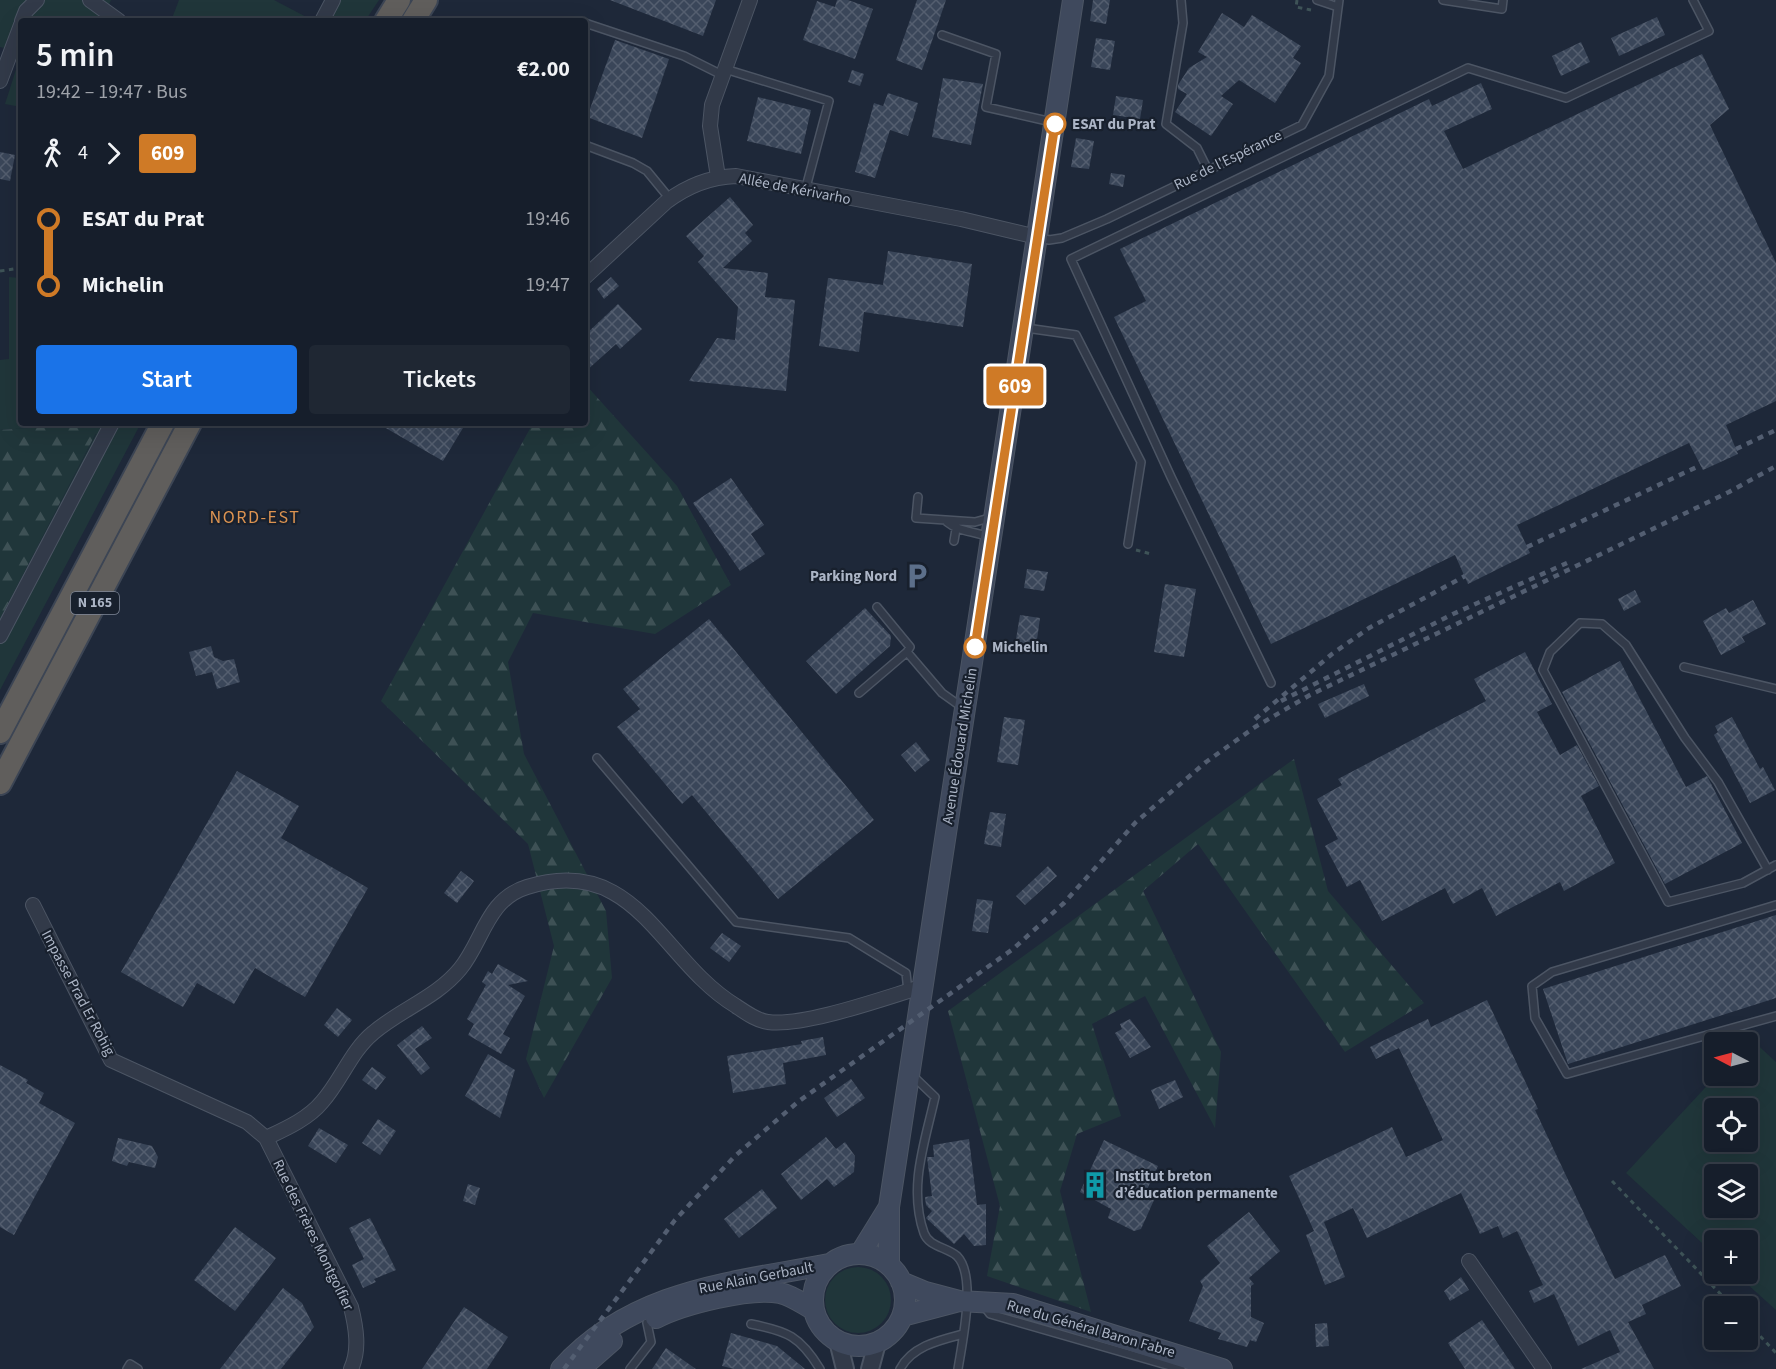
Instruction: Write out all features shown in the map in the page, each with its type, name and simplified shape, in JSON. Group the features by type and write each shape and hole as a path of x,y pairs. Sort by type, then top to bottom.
{"highway":[{"path":"388,18 399,0"},
{"path":"415,18 426,0"},
{"name":"N 165","path":"0,732 161,426"},
{"name":"N 165","path":"0,783 188,426"}],"main road":[{"name":"Avenue Édouard Michelin","path":"889,1265 889,1207 909,1073 915,989 966,709 1073,0"},
{"name":"Avenue Édouard Michelin","path":"860,1254 889,1207"},
{"path":"860,1254 876,1257 889,1265 901,1282 905,1305 902,1316 888,1336 877,1343 850,1346 837,1341 819,1323 814,1310 815,1285 830,1264 849,1255 860,1254"},
{"name":"Rue Alain Gerbault","path":"561,1369 577,1351 606,1330 682,1293 712,1284 830,1264"},
{"name":"Rue du Général Baron Fabre","path":"901,1282 925,1292 969,1301 1013,1304 1222,1369"},
{"name":"Rue Alain Gerbault","path":"580,1369 629,1329 704,1302 768,1292 790,1296 814,1310"},
{"name":"Rue du Général Baron Fabre","path":"902,1316 969,1301"}],"street":[{"path":"24,18 26,11 37,0"},
{"path":"90,0 115,18"},
{"path":"324,18 333,0"},
{"path":"718,177 710,126 712,105 750,0"},
{"path":"0,81 18,34"},
{"name":"Allée de Kérivarho","path":"588,275 670,199 699,182 718,177 736,177 961,219 1037,237"},
{"path":"0,636 110,426"},
{"path":"266,1138 294,1125 321,1103 373,1033 444,987 462,967 488,916 506,899 524,887 552,880 577,880 601,886 629,900 707,984 724,999 766,1022 791,1023 915,989"},
{"name":"Impasse Prad Er Rohig","path":"33,905 111,1060 247,1122 266,1138"},
{"name":"Rue des Frères Montgolfier","path":"266,1138 351,1307 356,1329 355,1361 351,1369"},
{"path":"1469,1261 1544,1369"},
{"path":"837,1341 845,1369"},
{"path":"870,1369 877,1343"}],"lane":[{"path":"1181,0 1183,23 1166,124 1197,148 1208,170"},
{"path":"1317,0 1339,3"},
{"path":"1443,0 1502,9 1503,0"},
{"path":"1271,683 1171,477 1071,259 1468,68 1566,98 1709,31 1693,0"},
{"name":"Rue de l'Espérance","path":"1037,237 1049,240 1062,238 1302,125 1329,76 1339,3"},
{"path":"588,24 724,72 830,101 805,191"},
{"path":"942,35 996,54 986,107 1055,122"},
{"path":"588,146 633,163 646,171 670,199"},
{"path":"1024,327 1076,335 1141,462 1128,544"},
{"path":"918,497 916,518 947,522 975,522 994,516"},
{"path":"947,522 956,529 974,531 991,538"},
{"path":"954,541 956,529"},
{"path":"859,693 910,647 877,607"},
{"path":"1768,870 1718,782 1685,738 1626,645 1602,624 1580,623 1550,652 1543,670 1668,902 1743,883 1768,870 1776,865"},
{"path":"907,652 942,693 966,709"},
{"path":"1684,667 1776,689"},
{"path":"597,758 736,922 849,938 906,973 915,989"},
{"path":"1776,905 1552,972 1532,986 1535,1018 1567,1074 1776,1016"},
{"path":"909,1073 935,1097 917,1179 917,1203 924,1234 927,1240 955,1255 961,1262 969,1301 958,1369"},
{"path":"969,1301 990,1314 1160,1366 1181,1369"},
{"path":"630,1369 651,1342 647,1323"},
{"path":"751,1324 783,1330 806,1347 820,1369"},
{"path":"900,1369 915,1353 929,1344 963,1334"},
{"path":"127,1369 130,1364 138,1369"}],"path":[{"path":"1297,0 1296,7 1314,10"},
{"path":"0,271 18,268"},
{"path":"1128,544 1140,553 1151,554"},
{"path":"1612,1181 1722,1296"},
{"path":"1758,1334 1776,1353"}],"green space":[{"path":"0,0 111,0 103,18 18,18 18,51 0,47"},
{"path":"179,0 274,0 308,18 172,18"},
{"path":"325,0 379,0 367,18 316,18"},
{"path":"18,63 18,106 5,104"},
{"path":"9,277 18,278 18,426 59,426 0,430 0,360 9,359"},
{"path":"588,387 677,486 731,585 655,634 533,613 508,662 524,754 606,911 612,978 544,1098 526,1059 554,946 528,844 381,701 531,426 588,426"},
{"path":"76,426 139,426 0,690 0,619 96,434"},
{"path":"77,426 96,433 0,619 0,430"},
{"path":"1294,759 1328,891 1424,1003 1345,1052 1198,844 1143,891 1221,1052 1215,1128 1145,996 1092,1024 1121,1116 1077,1134 1060,1191 1091,1312 987,1276 1000,1206 948,1011"},
{"path":"1758,1045 1776,1062 1776,1310 1747,1284 1758,1284 1758,1230 1704,1230 1704,1245 1626,1173 1707,1086 1758,1086"},
{"path":"858,1267 871,1270 881,1277 888,1287 891,1300 888,1313 881,1323 871,1330 858,1333 845,1330 835,1323 828,1313 825,1300 828,1287 835,1277 845,1270"}],"building":[{"path":"610,0 716,0 703,36"},
{"path":"837,0 848,0 873,9 855,59 803,40 817,1 835,7"},
{"path":"917,0 946,0 922,70 896,60"},
{"path":"1093,0 1110,0 1106,24 1090,21"},
{"path":"1222,13 1244,27 1252,15 1301,46 1293,58 1301,63 1275,103 1239,80 1221,96 1233,104 1211,136 1175,112 1187,94 1178,89 1178,85 1189,68 1207,57 1198,52"},
{"path":"1657,17 1665,35 1619,56 1611,38"},
{"path":"1096,38 1115,41 1110,70 1091,67"},
{"path":"615,40 669,59 642,138 588,117"},
{"path":"1581,42 1590,62 1561,76 1552,56"},
{"path":"1702,54 1729,109 1710,125 1776,263 1776,401 1726,425 1738,454 1703,470 1689,443 1517,525 1530,553 1468,584 1455,555 1271,644 1114,317 1146,301 1120,249 1429,99 1432,106 1481,83 1492,109 1444,131 1463,169"},
{"path":"852,70 864,74 860,86 848,82"},
{"path":"943,78 983,84 971,145 932,137"},
{"path":"888,93 918,103 908,136 890,130 875,178 855,172 874,103 883,106"},
{"path":"1116,96 1143,100 1140,119 1113,115"},
{"path":"758,97 811,110 801,154 747,141"},
{"path":"1076,138 1094,141 1089,169 1071,167"},
{"path":"0,152 15,155 10,181 0,179"},
{"path":"1111,173 1125,175 1123,187 1109,184"},
{"path":"730,197 753,225 745,233 752,241 723,268 768,273 765,297 795,300 786,391 689,381 717,338 735,340 738,307 698,262 704,256 686,236"},
{"path":"888,251 972,264 963,327 864,312 859,352 819,346 828,278 883,285"},
{"path":"611,277 619,286 604,299 597,289"},
{"path":"618,304 642,329 620,349 616,344 588,369 588,332"},
{"path":"382,426 464,426 443,461"},
{"path":"731,478 764,525 751,534 765,554 740,571 693,503"},
{"path":"1027,569 1048,572 1044,591 1024,588"},
{"path":"1165,584 1196,589 1184,657 1154,652"},
{"path":"1635,590 1641,602 1624,611 1618,599"},
{"path":"1753,600 1766,624 1742,637 1745,642 1721,655 1703,621 1726,608 1729,613"},
{"path":"865,608 891,636 890,646 836,694 806,661"},
{"path":"1020,615 1040,618 1035,654 1014,651"},
{"path":"709,619 874,820 778,899 692,795 682,804 617,727 640,709 623,689"},
{"path":"211,646 214,657 223,661 234,659 240,682 217,689 212,672 196,676 189,652"},
{"path":"1525,652 1552,704 1537,712 1560,755 1577,745 1599,786 1581,796 1615,863 1564,891 1560,882 1496,916 1482,888 1453,904 1445,888 1382,921 1360,880 1347,887 1325,846 1338,839 1317,799 1342,785 1338,779 1486,701 1474,679"},
{"path":"1620,661 1686,787 1707,776 1742,843 1665,884 1562,692"},
{"path":"1364,684 1369,696 1325,718 1318,704"},
{"path":"1004,717 1025,720 1018,765 997,762"},
{"path":"1732,717 1760,769 1763,767 1775,790 1750,803 1714,735 1718,732 1715,726"},
{"path":"916,742 930,760 915,772 901,755"},
{"path":"237,771 299,806 281,838 368,888 305,997 255,968 234,1004 197,983 183,1007 121,972"},
{"path":"990,812 1006,814 1001,847 984,844"},
{"path":"1048,866 1057,876 1025,905 1016,896"},
{"path":"461,871 474,881 457,903 444,893"},
{"path":"977,899 993,901 988,933 972,931"},
{"path":"1776,915 1776,998 1568,1064 1543,989"},
{"path":"722,933 741,946 729,962 710,948"},
{"path":"498,964 528,981 508,985 525,996 503,1034 510,1038 501,1054 468,1035 474,1024 467,1019 486,985 482,982 488,971 492,974"},
{"path":"1487,1000 1538,1109 1535,1110 1615,1279 1665,1255 1681,1286 1642,1305 1646,1314 1628,1322 1654,1369 1581,1369 1620,1352 1610,1330 1578,1346 1554,1294 1534,1303 1529,1291 1543,1285 1517,1231 1503,1238 1498,1226 1480,1234 1461,1193 1367,1238 1353,1208 1324,1222 1345,1277 1325,1285 1306,1235 1314,1231 1289,1176 1392,1127 1406,1157 1443,1140 1399,1048 1376,1059 1370,1047 1428,1019 1431,1027"},
{"path":"337,1008 352,1020 338,1037 324,1025"},
{"path":"1130,1019 1151,1047 1130,1058 1115,1033 1122,1029 1120,1024"},
{"path":"422,1026 432,1038 415,1049 430,1068 421,1075 397,1045"},
{"path":"823,1037 826,1055 783,1063 786,1084 733,1093 727,1056 802,1044 801,1041"},
{"path":"488,1054 515,1070 500,1118 465,1096"},
{"path":"0,1065 28,1080 26,1083 44,1093 39,1103 75,1123 14,1235 0,1227"},
{"path":"372,1067 386,1077 376,1090 362,1080"},
{"path":"851,1079 865,1098 837,1117 824,1098"},
{"path":"1175,1080 1183,1097 1159,1109 1151,1090"},
{"path":"378,1119 396,1131 380,1155 362,1143"},
{"path":"319,1128 348,1145 336,1163 308,1146"},
{"path":"826,1137 836,1149 845,1142 855,1156 854,1172 834,1187 827,1179 801,1200 781,1174"},
{"path":"118,1138 152,1146 158,1157 155,1168 129,1162 127,1166 112,1161"},
{"path":"969,1139 977,1205 986,1204 986,1245 974,1246 964,1234 954,1244 926,1218 932,1211 926,1205 925,1197 932,1196 927,1157 934,1157 933,1145"},
{"name":"Institut breton d’éducation permanente","path":"1104,1140 1158,1166 1144,1196 1154,1200 1141,1229 1134,1231 1108,1218 1111,1209 1080,1192"},
{"path":"468,1184 480,1188 475,1205 463,1201"},
{"path":"762,1189 777,1208 739,1238 724,1219"},
{"path":"1249,1212 1280,1251 1249,1278 1254,1284 1251,1286 1251,1317 1264,1323 1256,1342 1250,1340 1247,1347 1218,1339 1221,1333 1189,1321 1203,1286 1200,1281 1220,1263 1207,1246"},
{"path":"370,1218 396,1270 374,1279 376,1282 363,1288 352,1265 364,1259 349,1228"},
{"path":"235,1227 276,1258 235,1311 194,1280"},
{"path":"1461,1277 1469,1290 1450,1301 1444,1291"},
{"path":"283,1288 302,1303 314,1327 281,1369 220,1369"},
{"path":"464,1307 508,1337 487,1369 422,1369"},
{"path":"1482,1320 1515,1369 1465,1369 1448,1343"},
{"path":"1327,1323 1329,1346 1316,1347 1315,1324"},
{"path":"731,1333 777,1346 805,1369 734,1369 722,1366"},
{"path":"666,1348 696,1369 652,1369"}],"railway":[{"path":"1736,449 1776,430"},
{"path":"1527,547 1701,465"},
{"path":"564,1369 675,1220 735,1156 799,1101 1013,949 1064,903 1136,822 1206,762 1255,727 1310,695 1729,492 1776,466"},
{"path":"1281,701 1453,614 1567,563"},
{"path":"1255,719 1332,654 1369,628 1465,576"}],"bus line":[{"name":"609","path":"975,647 1055,124"}],"place":[{"name":"ESAT du Prat","path":"1055,124"},
{"name":"Parking Nord","path":"917,576"},
{"name":"Michelin","path":"975,647"},
{"name":"Institut breton d’éducation permanente","path":"1095,1185"}],"district":[{"name":"NORD-EST","path":"255,517"}]}
